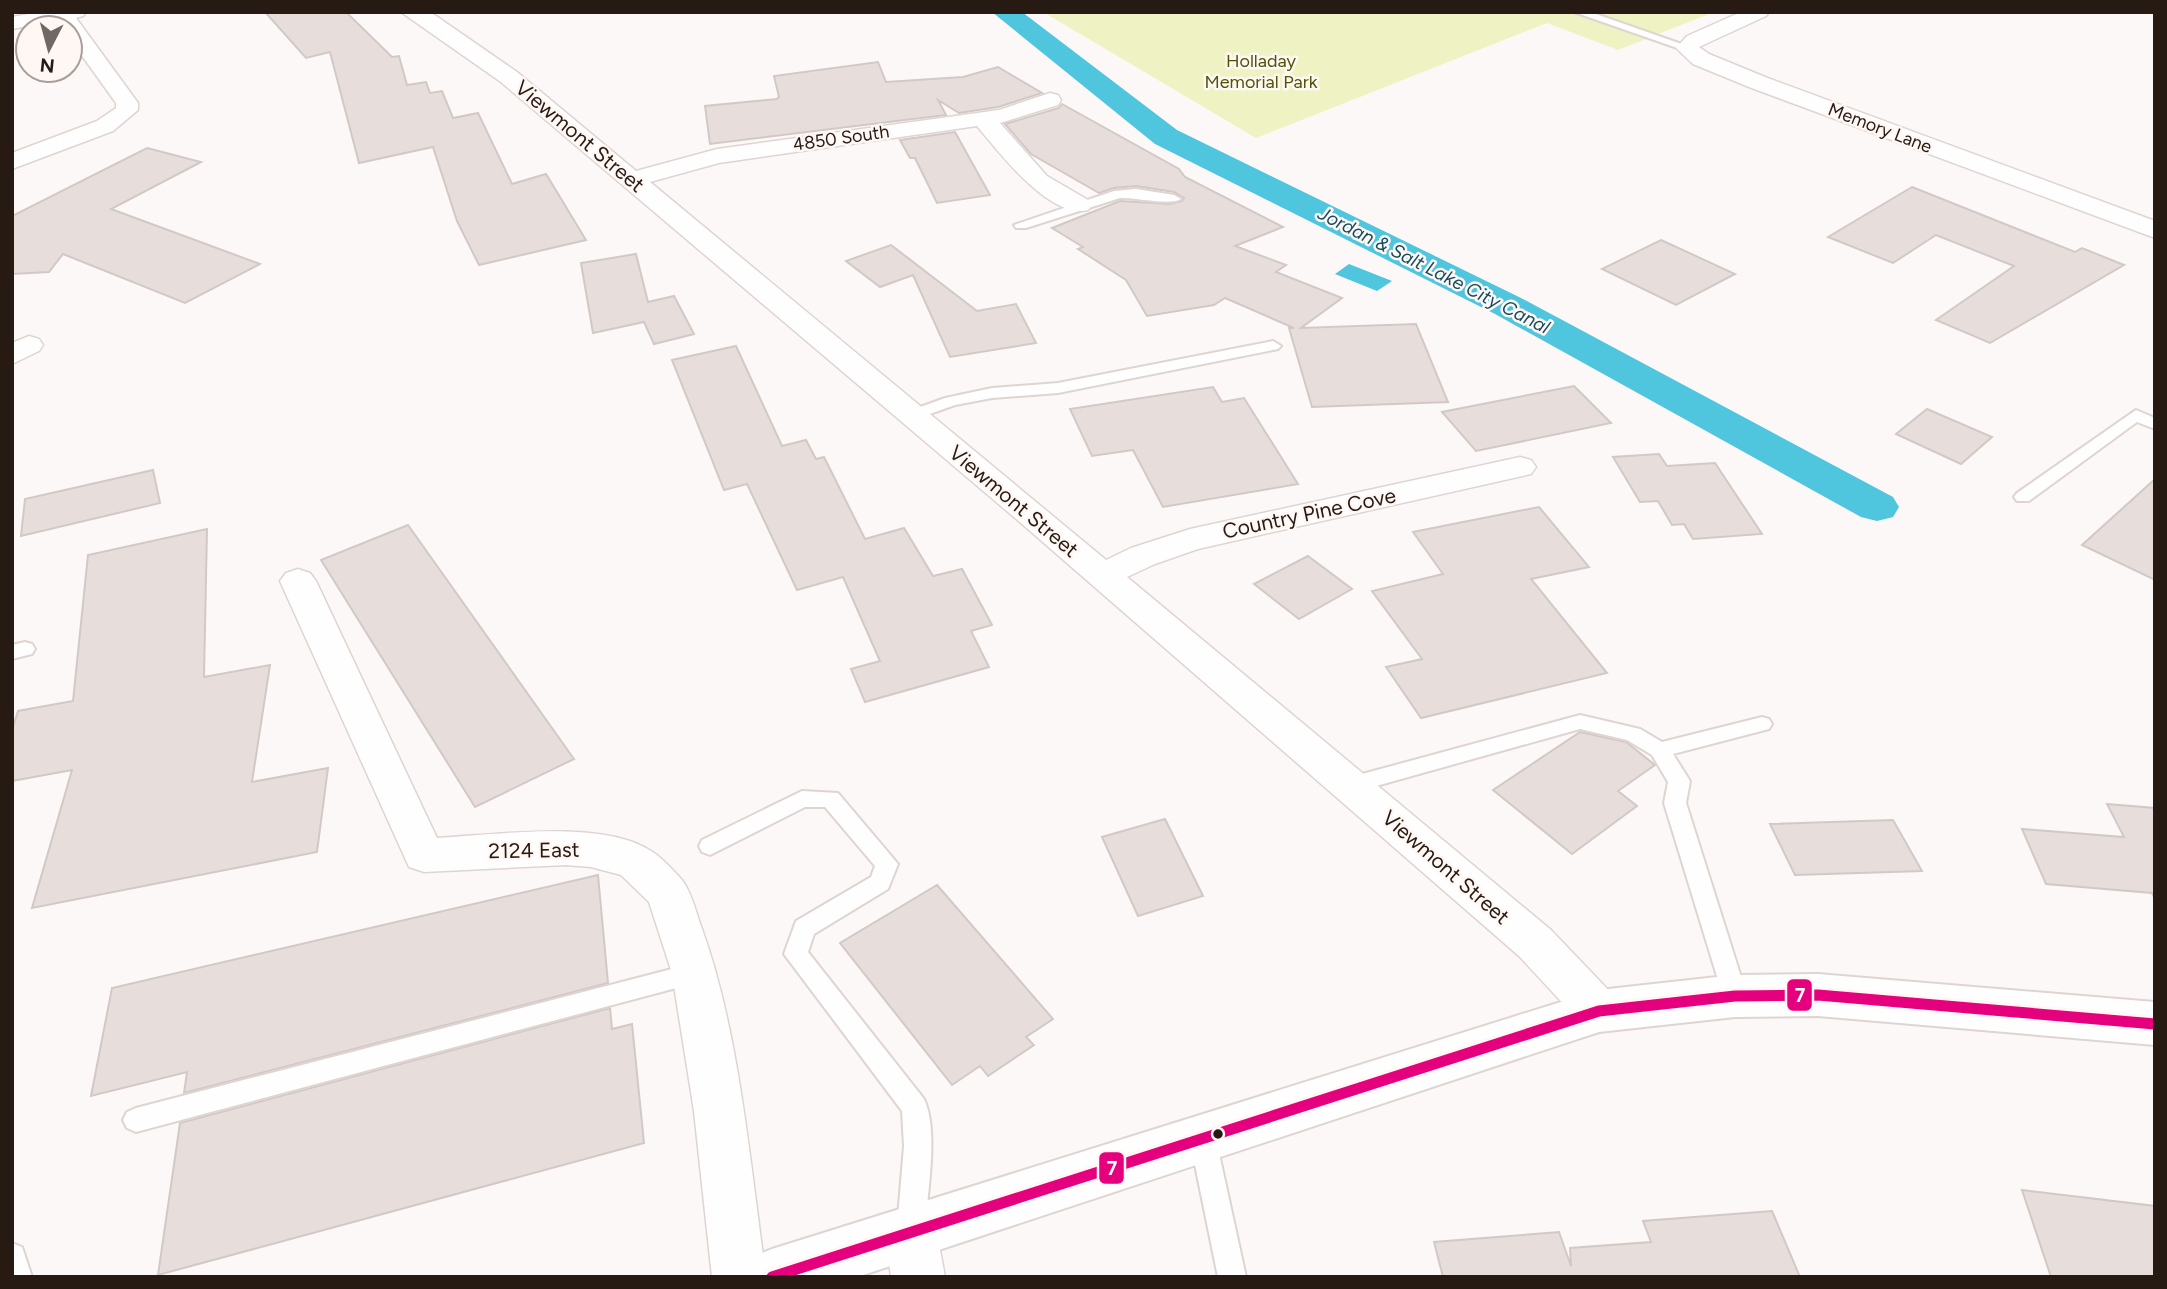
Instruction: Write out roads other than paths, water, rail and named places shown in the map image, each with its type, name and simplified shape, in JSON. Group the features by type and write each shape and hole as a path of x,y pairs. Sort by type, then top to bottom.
{"main road":[{"path":"772,1277 914,1255 1203,1140 1599,1011 1735,996 1818,995 2155,1024"}],"street":[{"path":"1687,48 1694,40 1759,12"},
{"path":"12,23 70,13 127,103 127,110 105,126 12,162"},
{"name":"Viewmont Street","path":"418,13 509,77 1103,575 1535,943 1599,1011"},
{"name":"Memory Lane","path":"1687,48 1701,59 1756,82 2155,230"},
{"name":"4850 South","path":"633,179 717,156 984,120 1050,100"},
{"path":"984,120 1038,181 1079,205"},
{"name":"Country Pine Cove","path":"1103,575 1143,556 1190,540 1520,467"},
{"name":"2124 East","path":"298,580 424,855 566,848 617,855 636,863 667,893 695,972 718,1111 739,1277"}],"lane":[{"path":"1579,12 1687,48"},
{"path":"1021,225 1119,194 1136,193 1174,199"},
{"path":"911,416 951,401 992,393 1067,387 1273,345"},
{"path":"2023,498 2136,415 2155,424"},
{"path":"1351,785 1580,722 1633,734 1659,750 1679,781 1675,803 1735,996"},
{"path":"1659,750 1762,724"},
{"path":"710,845 802,799 830,799 887,864 880,883 804,928 796,954 915,1107 918,1146 914,1255"},
{"path":"136,1120 695,972"},
{"path":"1203,1140 1232,1277"},
{"path":"12,1257 18,1277"}],"water":[{"path":"1349,264 1392,281 1377,291 1335,274"}],"waterway":[{"name":"Jordan & Salt Lake City Canal","path":"1005,12 1166,137 1508,306 1877,507"}],"park label":[{"name":"Holladay Memorial Park","path":"1261,71"}]}
